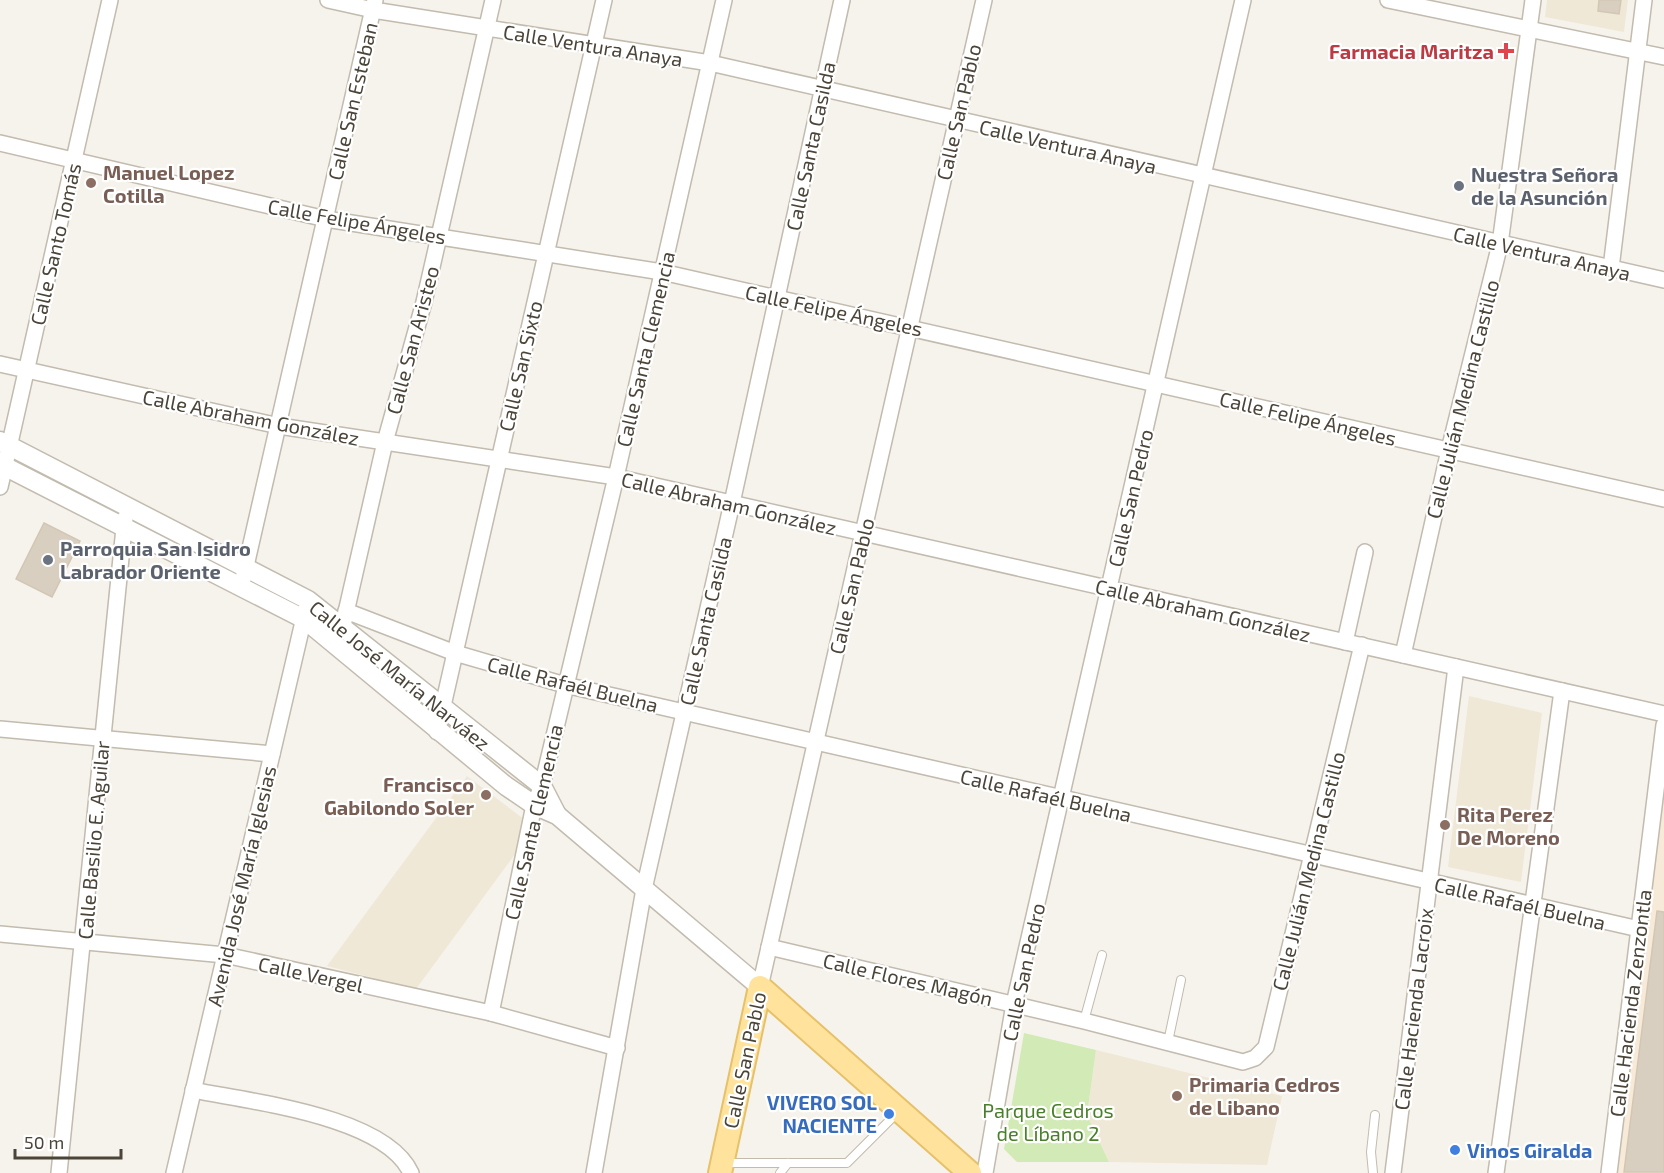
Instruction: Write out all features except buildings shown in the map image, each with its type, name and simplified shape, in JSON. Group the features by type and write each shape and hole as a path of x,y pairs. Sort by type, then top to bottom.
{"main road":[{"name":"Calle José María Narváez","path":"760,987 970,1173"},
{"name":"Calle San Pablo","path":"721,1168 760,987"}],"street":[{"name":"Calle Santo Tomás","path":"0,487 4,443 26,370 110,0"},
{"name":"Calle Ventura Anaya","path":"328,0 374,5 486,28 710,63 1203,177 1664,280"},
{"name":"Calle San Aristeo","path":"344,618 385,442 424,302 493,0"},
{"name":"Calle San Sixto","path":"437,732 604,0"},
{"name":"Calle Santa Clemencia","path":"491,1013 534,805 542,786 616,477 724,0"},
{"name":"Calle Santa Casilda","path":"594,1173 644,889 732,503 842,0"},
{"name":"Calle San Pablo","path":"760,987 984,0"},
{"name":"Calle San Pedro","path":"985,1173 1014,1004 1244,0"},
{"path":"1388,0 1529,32 1637,54 1664,57"},
{"name":"Calle Julián Medina Castillo","path":"1403,655 1449,450 1500,244 1533,0"},
{"path":"1611,268 1644,0"},
{"name":"Calle San Esteban","path":"240,587 248,566 374,5"},
{"name":"Calle Felipe Ángeles","path":"0,142 326,219 663,272 1664,499"},
{"name":"Calle Abraham González","path":"0,364 279,426 616,477 1664,714"},
{"name":"Calle José María Narváez","path":"4,443 126,507 248,566 344,618 442,709 542,786 556,815"},
{"name":"Calle José María Narváez","path":"2,465 304,619 437,732 506,786 534,805 556,815 760,987"},
{"name":"Calle Basilio E. Aguilar","path":"59,1173 126,507"},
{"path":"1345,642 1365,552"},
{"name":"Avenida José María Iglesias","path":"174,1173 308,600"},
{"path":"325,635 344,618"},
{"name":"Calle Rafaél Buelna","path":"344,618 565,685 1639,929"},
{"name":"Calle Julián Medina Castillo","path":"1256,1058 1266,1047 1362,645"},
{"name":"Calle Hacienda Lacroix","path":"1393,1173 1456,667"},
{"path":"1496,1173 1562,691"},
{"name":"Calle Hacienda Zenzontla","path":"1609,1173 1664,725"},
{"path":"0,729 272,754"},
{"name":"Calle Vergel","path":"0,934 225,955 491,1013 617,1048"},
{"name":"Calle Flores Magón","path":"769,947 1014,1004 1243,1062 1256,1058"},
{"path":"193,1090 327,1118 378,1137 406,1163 411,1173"}],"lane":[{"path":"1084,1021 1102,955"},
{"path":"1168,1042 1181,980"},
{"path":"721,1168 788,1163 847,1163 901,1110"},
{"path":"1373,1173 1371,1152 1375,1115"},
{"path":"780,1173 788,1163"}],"shaded area":[{"path":"1547,0 1628,0 1624,32 1545,17"},
{"path":"1469,696 1542,713 1521,882 1448,867"},
{"path":"1664,750 1664,1173 1611,1173"},
{"path":"467,776 525,820 518,850 416,989 327,966"},
{"path":"1096,1050 1282,1096 1267,1165 1109,1162 1087,1115"}],"green space":[{"name":"Parque Cedros de Líbano 2","path":"1024,1033 1096,1050 1087,1115 1109,1162 1017,1162 1004,1149"}],"place":[{"name":"Farmacia Maritza","path":"1506,51"},
{"name":"Manuel Lopez Cotilla","path":"91,183"},
{"name":"Nuestra Señora de la Asunción","path":"1459,186"},
{"name":"Parroquia San Isidro Labrador Oriente","path":"48,560"},
{"name":"Francisco Gabilondo Soler","path":"486,795"},
{"name":"Rita Perez De Moreno","path":"1445,825"},
{"name":"Primaria Cedros de Libano","path":"1177,1096"},
{"name":"VIVERO SOL NACIENTE","path":"889,1114"},
{"name":"Vinos Giralda","path":"1455,1150"}]}
